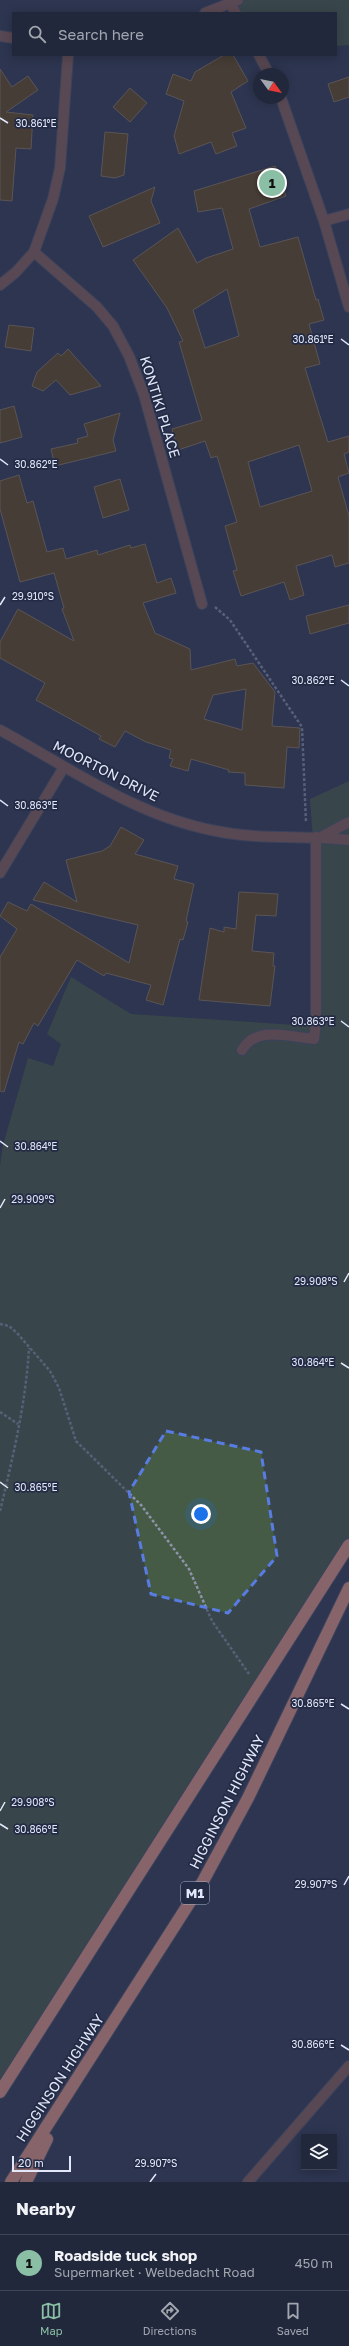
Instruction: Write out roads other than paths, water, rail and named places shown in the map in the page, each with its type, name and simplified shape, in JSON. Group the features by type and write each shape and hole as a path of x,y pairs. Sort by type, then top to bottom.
{"highway":[{"name":"HIGGINSON HIGHWAY","path":"0,2092 349,1545"},
{"name":"HIGGINSON HIGHWAY","path":"11,2182 202,1883 248,1798 349,1588"},
{"path":"0,2086 18,2065"},
{"path":"26,2182 66,2098"}],"street":[{"path":"207,12 232,1 236,12"},
{"path":"0,36 12,38"},
{"path":"0,285 16,272 34,252 50,212 60,168 68,56"},
{"path":"260,56 266,68"},
{"path":"283,104 324,221 349,307"},
{"path":"324,221 349,214"},
{"name":"KONTIKI PLACE","path":"34,252 97,308 112,326 129,356 144,395 202,604"},
{"name":"MOORTON DRIVE","path":"0,730 123,799 183,823 253,837 319,837 349,840"},
{"path":"0,873 64,767"},
{"name":"MOORTON DRIVE","path":"319,837 349,822"},
{"path":"242,1050 246,1044 257,1036 266,1034 314,1040 316,1023 319,837"},
{"path":"248,2182 349,2066"}],"place":[{"name":"Roadside tuck shop","path":"272,183"}]}
